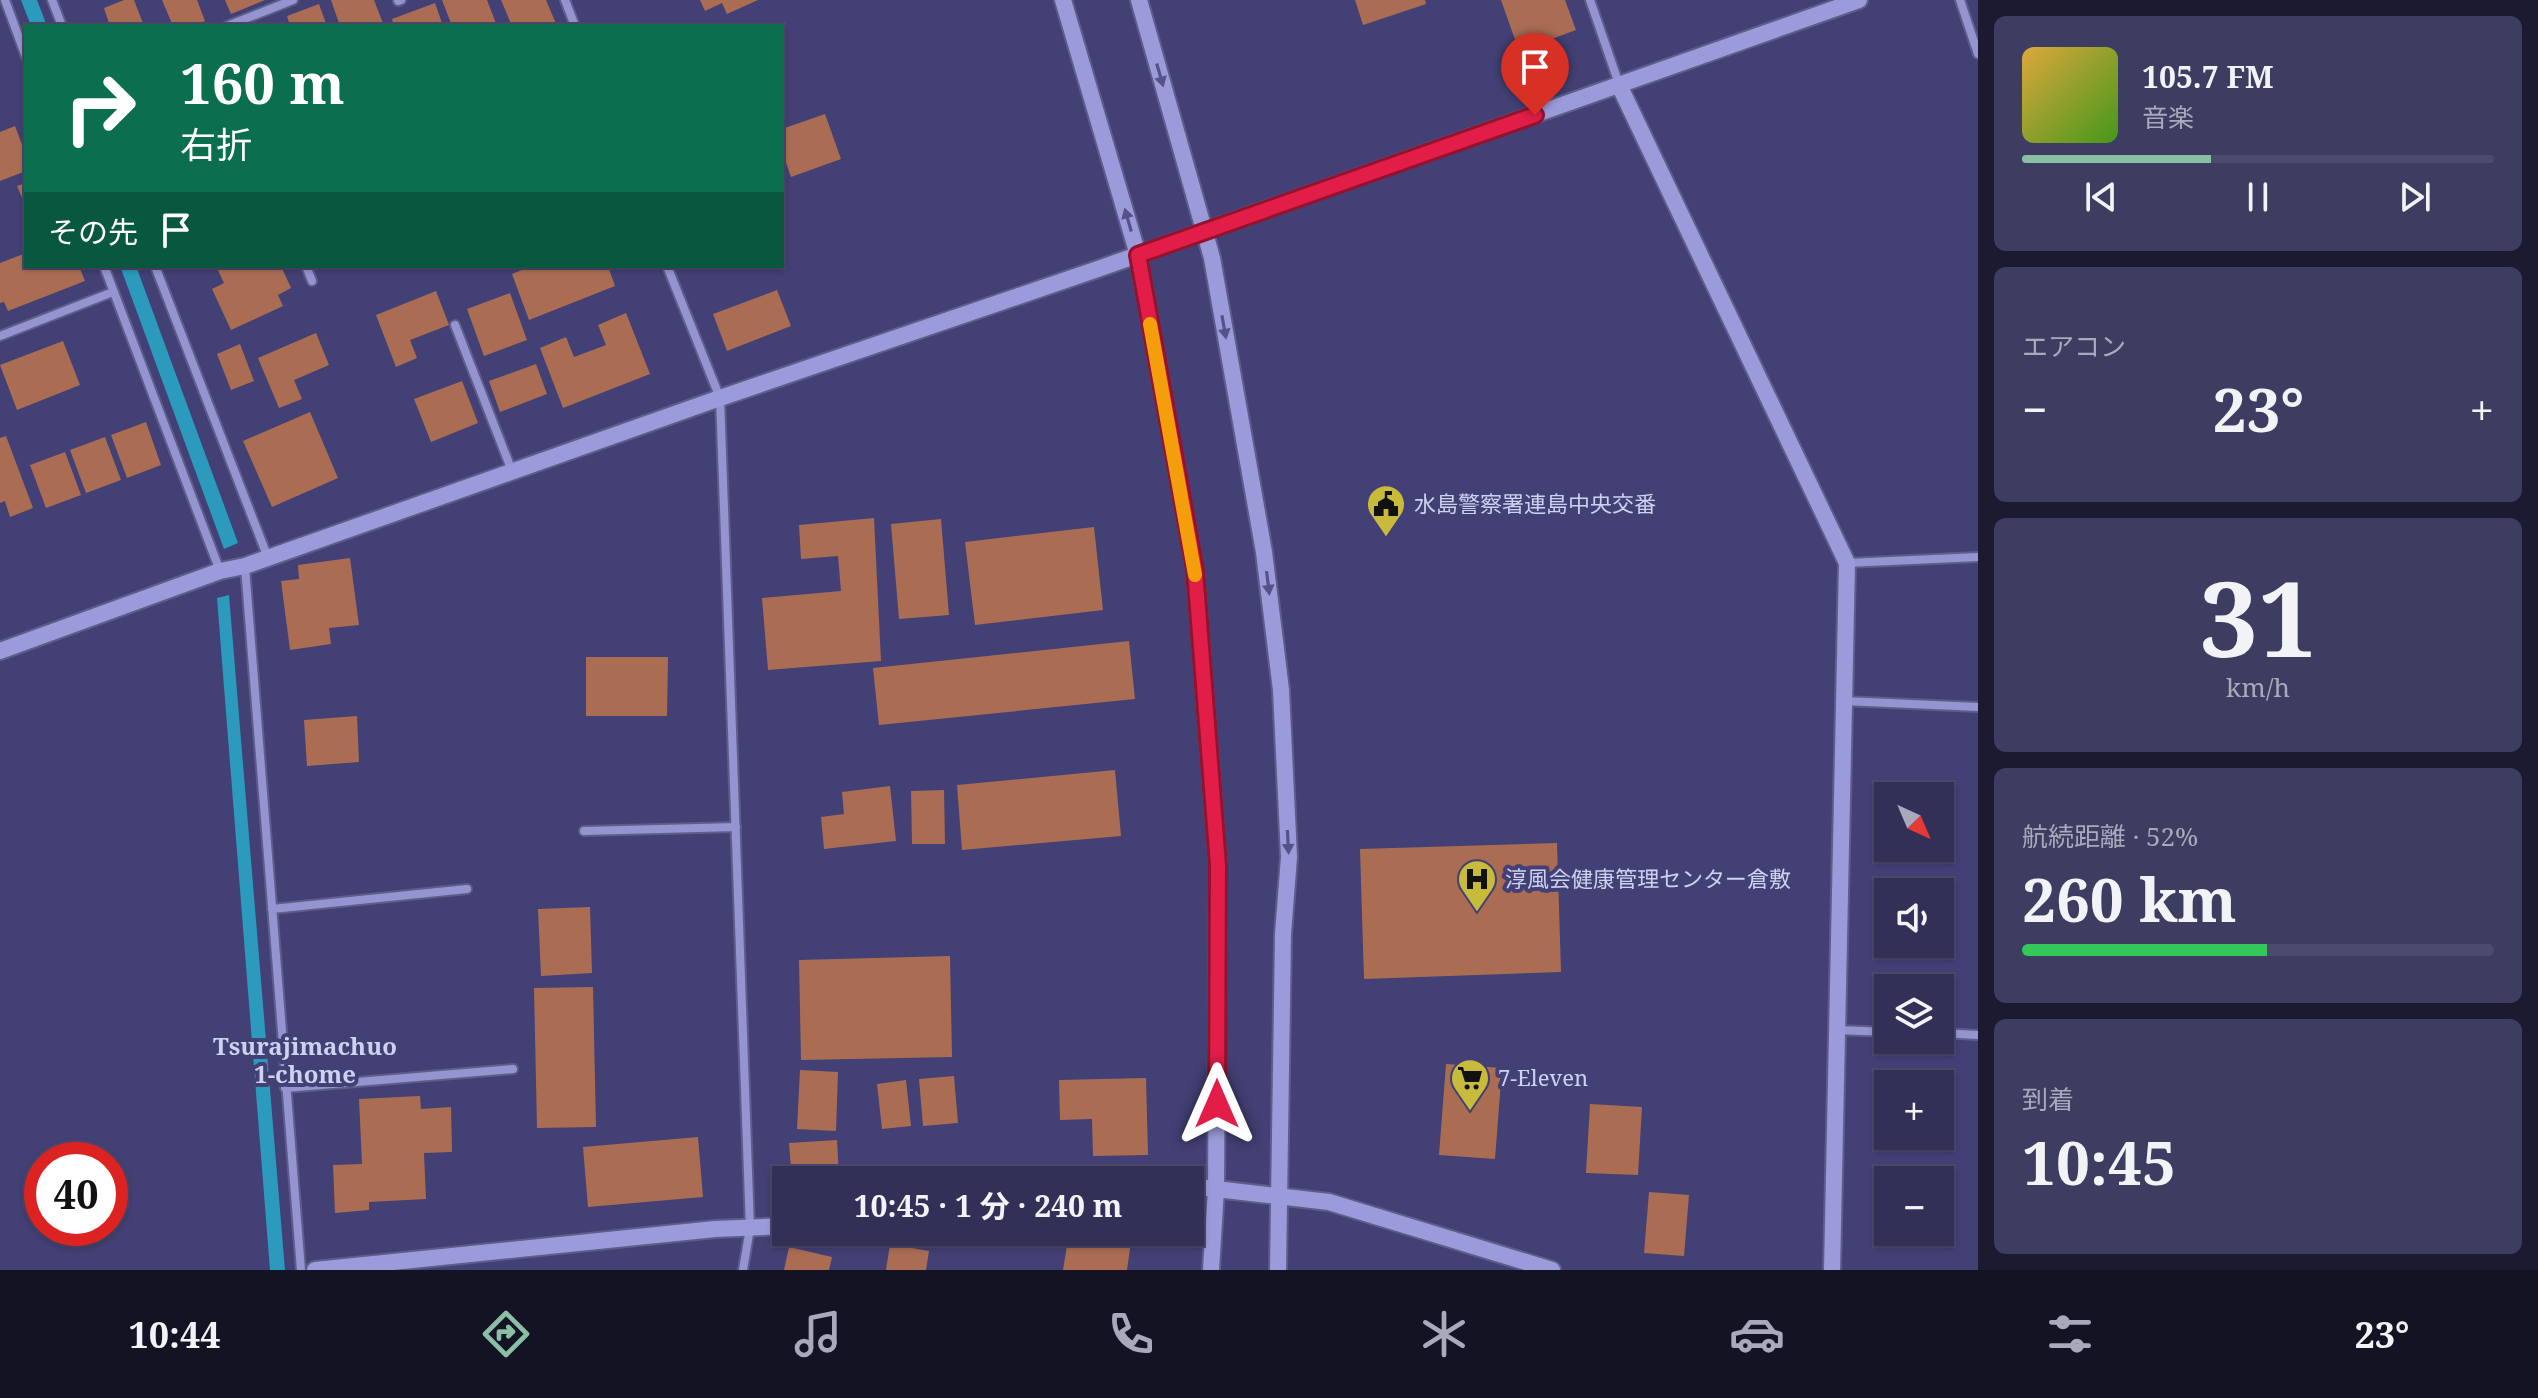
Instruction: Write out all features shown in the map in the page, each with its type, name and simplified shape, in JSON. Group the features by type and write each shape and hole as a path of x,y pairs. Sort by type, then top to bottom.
{"street":[{"path":"5,0 24,52"},
{"path":"52,0 61,24"},
{"path":"232,24 293,0"},
{"path":"565,0 574,24"},
{"path":"1063,0 1138,255 1196,585 1218,865 1216,1189 1211,1270"},
{"path":"1139,0 1212,258 1264,552 1281,690 1289,857 1283,934 1278,1270"},
{"path":"1590,0 1619,85 1847,563 1832,1270"},
{"path":"0,651 220,571 245,566 720,398 1138,255 1859,0"},
{"path":"1960,0 1978,54"},
{"path":"105,268 220,571"},
{"path":"156,268 268,558"},
{"path":"307,268 312,281"},
{"path":"668,268 720,398 750,1228 743,1270"},
{"path":"0,336 113,292"},
{"path":"455,325 513,471"},
{"path":"1847,563 1978,557"},
{"path":"245,566 301,1270"},
{"path":"1844,701 1978,707"},
{"path":"584,831 736,827"},
{"path":"272,909 467,889"},
{"path":"1837,1030 1874,1031"},
{"path":"1954,1034 1978,1035"},
{"path":"285,1088 513,1069"},
{"path":"1204,1188 1329,1202 1552,1270"},
{"path":"315,1270 715,1229 772,1227"}],"water":[{"path":"21,0 37,0 46,24 30,24"},
{"path":"121,268 137,268 238,543 224,549"},
{"path":"229,595 285,1270 270,1270 217,598"}],"building":[{"path":"124,0 134,0 143,24 109,24 104,8"},
{"path":"162,0 197,0 205,21 172,24"},
{"path":"225,0 265,0 231,14"},
{"path":"331,0 374,0 383,24 339,24"},
{"path":"442,0 487,0 496,24 451,24"},
{"path":"501,0 546,0 556,24 511,24"},
{"path":"700,0 758,0 727,14 722,3 705,11"},
{"path":"1355,0 1425,0 1426,4 1363,25"},
{"path":"1501,0 1565,0 1576,30 1519,51"},
{"path":"435,3 442,24 393,24 392,19"},
{"path":"319,4 326,24 289,24 287,16"},
{"path":"825,114 841,159 791,177 784,157 784,128"},
{"path":"15,126 24,150 24,172 0,181 0,132"},
{"path":"24,184 24,202 17,186"},
{"path":"24,254 24,268 80,268 85,281 8,311 4,302 0,303 0,263"},
{"path":"217,268 282,268 291,288 278,295 283,306 231,330 212,289 224,283"},
{"path":"527,268 609,268 615,286 529,320 512,274"},
{"path":"777,290 791,326 727,351 713,314"},
{"path":"436,291 449,325 410,340 417,358 396,367 376,315"},
{"path":"510,293 527,340 484,356 467,309"},
{"path":"626,313 650,374 563,408 540,348 566,337 574,357 606,345 598,325"},
{"path":"316,333 329,365 294,380 302,399 279,408 258,358"},
{"path":"63,341 80,385 17,410 0,365"},
{"path":"240,344 254,381 231,390 217,354"},
{"path":"536,364 547,394 500,412 489,381"},
{"path":"462,381 478,423 431,442 414,399"},
{"path":"310,412 338,478 272,507 243,441"},
{"path":"146,422 161,465 127,478 111,435"},
{"path":"6,436 33,508 10,517 5,501 0,503 0,438"},
{"path":"105,437 121,480 86,493 70,450"},
{"path":"65,452 81,495 46,508 30,465"},
{"path":"874,518 881,661 768,670 762,598 841,591 838,556 801,559 799,525"},
{"path":"941,519 949,615 899,619 891,524"},
{"path":"1094,527 1103,610 975,625 965,542"},
{"path":"350,558 359,625 329,628 331,644 290,650 281,581 299,579 298,565"},
{"path":"1129,641 1135,699 879,725 873,668"},
{"path":"586,657 668,657 667,716 586,716"},
{"path":"357,716 359,762 307,766 304,720"},
{"path":"1115,770 1121,836 962,850 957,785"},
{"path":"890,786 896,841 824,849 821,817 844,814 842,792"},
{"path":"944,790 945,844 912,844 911,791"},
{"path":"1557,843 1561,972 1364,979 1360,849"},
{"path":"590,907 592,973 541,976 538,909"},
{"path":"950,956 952,1057 801,1060 799,960"},
{"path":"593,987 596,1127 537,1128 534,988"},
{"name":"7-Eleven","path":"1446,1064 1502,1068 1495,1159 1439,1155"},
{"path":"800,1070 838,1072 836,1131 797,1129"},
{"path":"954,1076 958,1123 923,1126 919,1079"},
{"path":"1146,1078 1148,1155 1093,1156 1092,1119 1060,1120 1059,1080"},
{"path":"906,1080 911,1126 882,1129 877,1084"},
{"path":"420,1096 421,1109 451,1107 452,1152 424,1153 426,1199 369,1202 369,1210 335,1213 333,1165 362,1164 359,1099"},
{"path":"1590,1104 1642,1107 1638,1175 1586,1173"},
{"path":"698,1137 703,1197 588,1207 583,1147"},
{"path":"837,1140 838,1166 791,1166 789,1143"},
{"path":"1649,1192 1689,1195 1684,1256 1644,1253"},
{"path":"890,1246 929,1251 926,1270 886,1270"},
{"path":"1067,1246 1130,1246 1127,1270 1063,1270"},
{"path":"789,1247 832,1257 829,1270 784,1270"}],"slow traffic":[{"path":"1150,324 1195,575"}],"place":[{"name":"水島警察署連島中央交番","path":"1386,538"},
{"name":"淳風会健康管理センター倉敷","path":"1477,913"},
{"name":"7-Eleven","path":"1470,1112"}],"district":[{"name":"Tsurajimachuo 1-chome","path":"305,1061"}],"route":[{"path":"1217,1104 1218,865 1195,570 1138,255 1535,115"}]}
